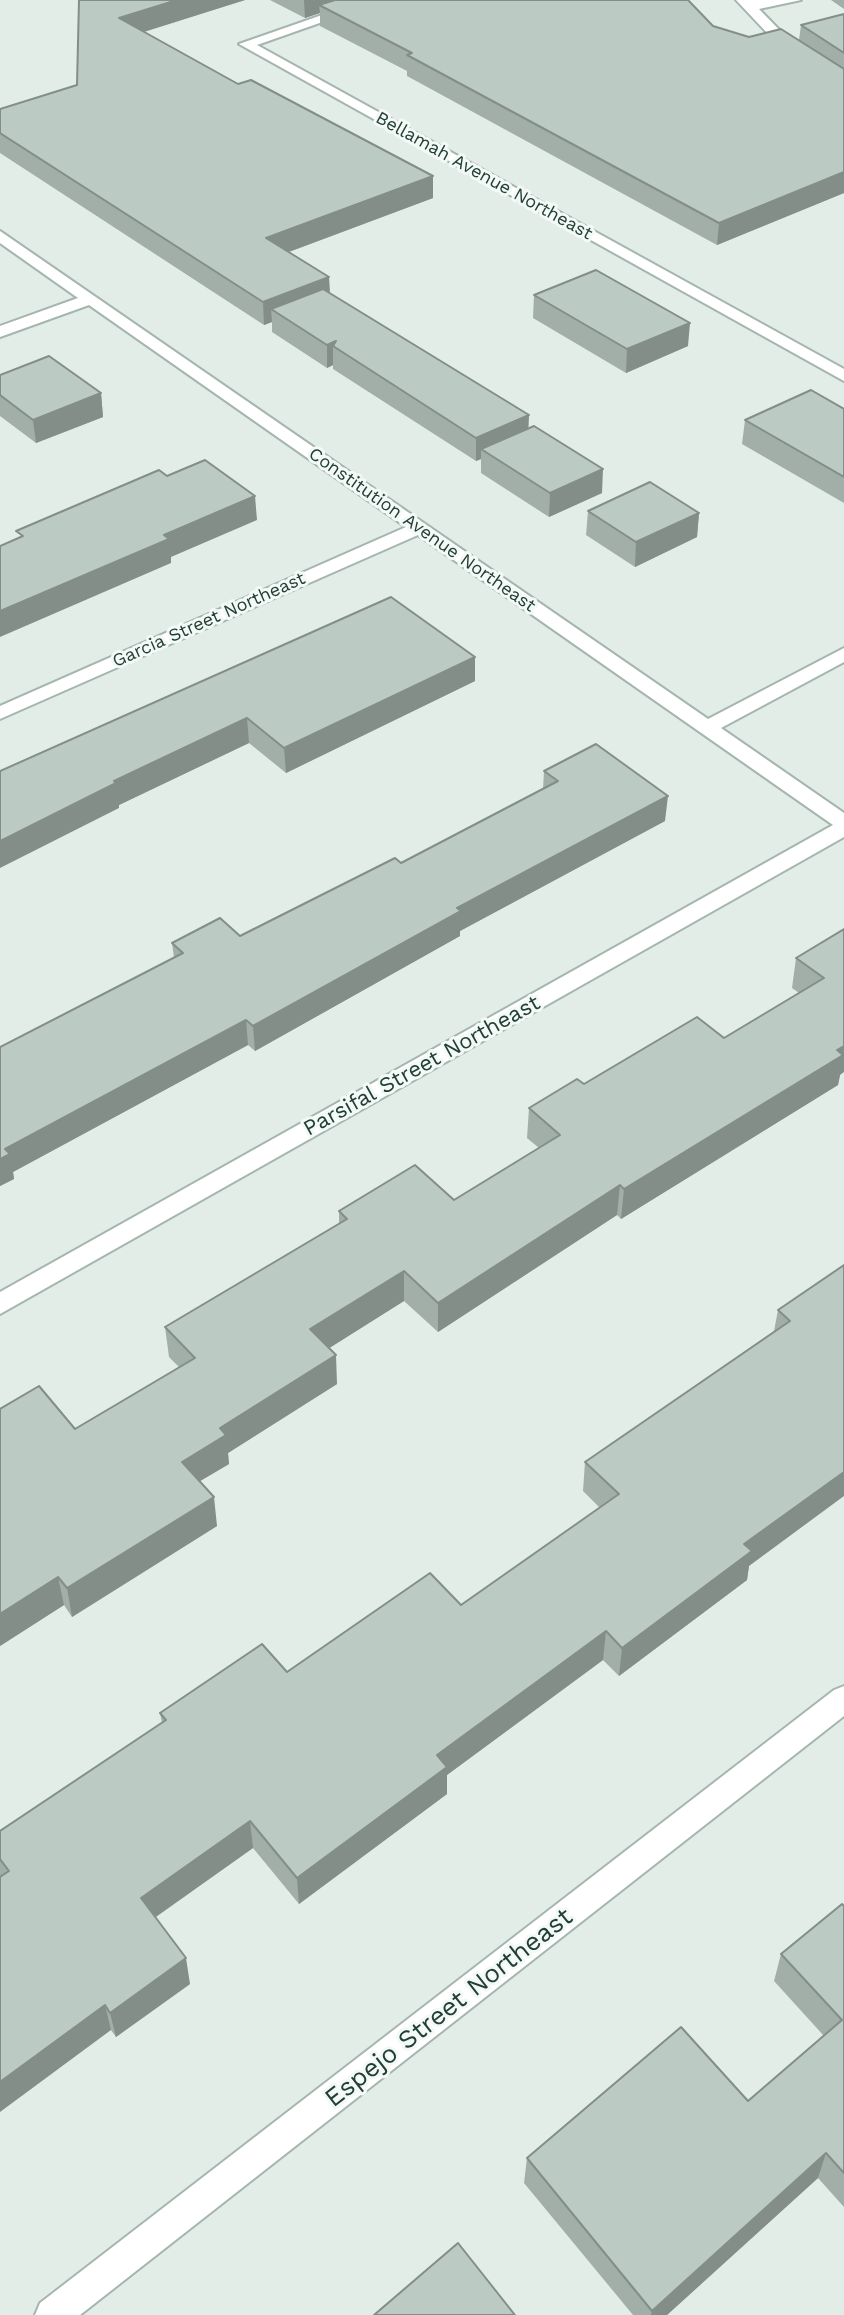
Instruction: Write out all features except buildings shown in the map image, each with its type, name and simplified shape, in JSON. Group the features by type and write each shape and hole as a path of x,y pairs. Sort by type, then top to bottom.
{"street":[{"name":"Bellamah Avenue Northeast","path":"378,0 246,44 844,376"},
{"path":"746,3 794,0"},
{"path":"746,3 792,51 844,85"},
{"name":"Constitution Avenue Northeast","path":"0,236 844,826"},
{"path":"0,332 90,299"},
{"name":"Garcia Street Northeast","path":"0,713 419,528"},
{"path":"707,728 844,654"},
{"name":"Parsifal Street Northeast","path":"0,1304 844,826"},
{"name":"Espejo Street Northeast","path":"52,2315 844,1699"}]}
